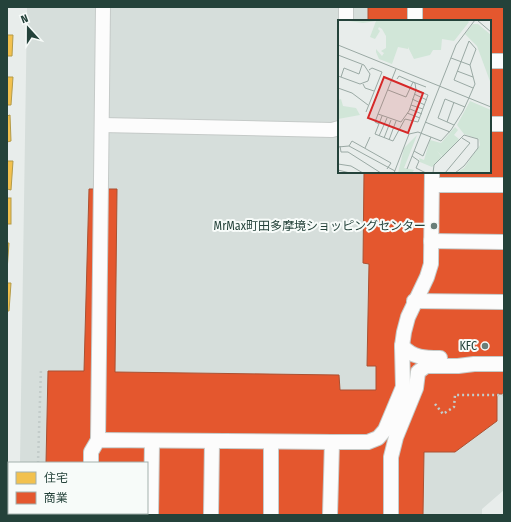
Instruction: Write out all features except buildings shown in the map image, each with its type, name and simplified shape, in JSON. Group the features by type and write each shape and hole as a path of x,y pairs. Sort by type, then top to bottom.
{"lane":[{"path":"91,462 91,452 98,440 103,7"},
{"path":"346,7 346,20"},
{"path":"415,7 415,20"},
{"path":"491,61 504,61"},
{"path":"491,124 504,124"},
{"path":"102,125 332,130 338,128"},
{"path":"98,440 368,442 378,438 385,430 403,387 402,346 404,332 414,301 427,277 431,264 432,178 504,185"},
{"path":"431,241 504,242"},
{"path":"414,301 504,302"},
{"path":"402,346 415,356 424,358 456,358 474,364"},
{"path":"391,515 391,457 396,437 416,388 418,372 426,366 504,364"},
{"path":"151,515 152,441"},
{"path":"211,515 212,441"},
{"path":"270,515 272,442"},
{"path":"330,515 332,442"}],"path":[{"path":"38,462 41,368"},
{"path":"436,404 443,414 454,407 455,395 504,395"}],"shaded area":[{"name":"MrMax町田多摩境ショッピングセンター","path":"27,7 504,7 504,490 482,509 482,515 19,515 148,514 148,462 20,462"}],"place":[{"name":"MrMax町田多摩境ショッピングセンター","path":"434,226"},
{"name":"KFC","path":"485,346"}]}
